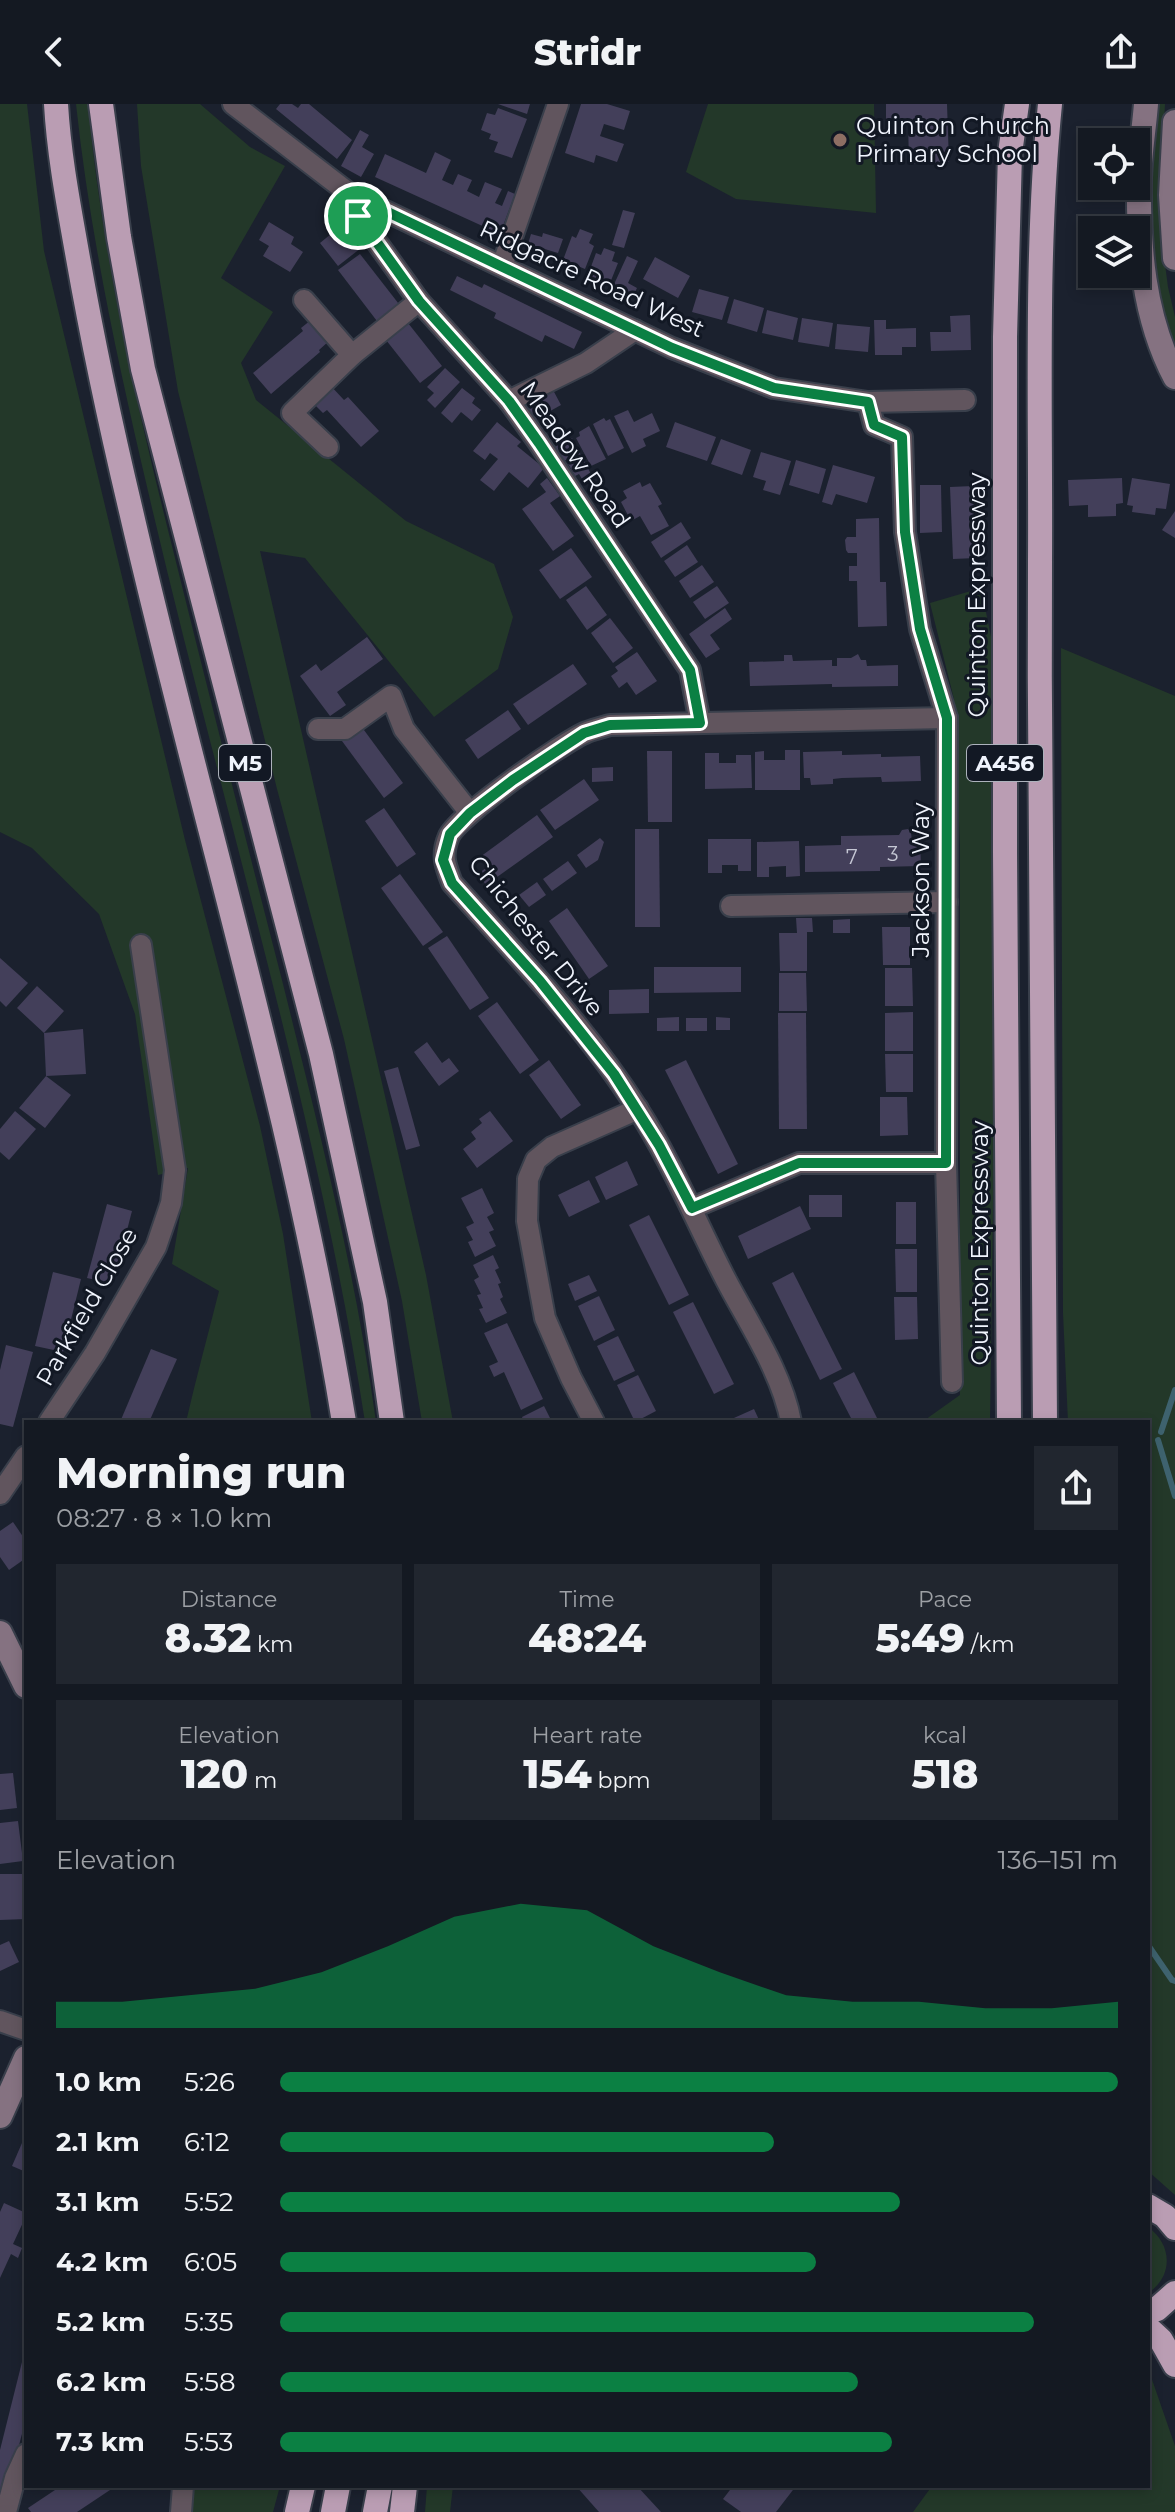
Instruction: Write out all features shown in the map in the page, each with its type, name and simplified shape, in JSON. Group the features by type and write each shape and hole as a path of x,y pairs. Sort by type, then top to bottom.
{"highway":[{"name":"M5","path":"56,104 59,152 99,371 153,608 271,1065 326,1311 344,1420"},
{"name":"M5","path":"101,104 119,237 143,369 321,1054 375,1302 392,1420"},
{"name":"Quinton Expressway","path":"1009,1420 1005,337 1010,153 1017,104"},
{"name":"A456","path":"1045,1420 1039,841 1041,324 1045,158 1050,104"},
{"path":"1150,2207 1165,2216 1175,2228"},
{"path":"1150,2311 1175,2293"},
{"path":"1150,2330 1161,2340 1175,2365"},
{"path":"297,2512 303,2488"},
{"path":"333,2512 338,2488"},
{"path":"375,2512 380,2488"},
{"path":"402,2512 405,2488"}],"street":[{"path":"502,266 558,104"},
{"path":"1146,104 1139,176 1140,243 1147,300 1157,336 1175,377"},
{"name":"Ridgacre Road West","path":"248,108 350,194 672,348 774,388 868,402 965,400"},
{"path":"1175,122 1171,195 1175,258"},
{"name":"Meadow Road","path":"350,194 358,216 419,301 509,401 690,670 700,723"},
{"path":"304,300 352,355"},
{"path":"328,447 292,413 352,355 419,301"},
{"path":"509,401 586,363 635,330"},
{"name":"Jackson Way","path":"868,402 874,425 902,437 905,532 920,629 947,718 946,1163 952,1382"},
{"path":"318,729 345,729 391,696 404,729 470,813"},
{"name":"Chichester Drive","path":"791,1420 785,1394 692,1208 638,1109 565,1012 452,883 443,860 450,834 470,813 584,733 610,725 947,718"},
{"path":"731,906 947,902"},
{"name":"Parkfield Close","path":"50,1420 95,1353 156,1247 171,1203 175,1170 141,945"},
{"path":"593,1420 545,1318 527,1221 528,1179 536,1160 552,1147 638,1109"},
{"path":"692,1208 799,1163 946,1163"},
{"path":"0,1494 24,1459"},
{"path":"0,1633 24,1682"},
{"path":"0,2021 24,2029"},
{"path":"0,2116 24,2062"},
{"path":"6,2512 24,2458"},
{"path":"181,2512 183,2488"}],"green space":[{"path":"0,104 27,104 44,251 185,840 260,1126 283,1234 312,1420 187,1420 219,1291 172,1264 188,1168 158,1175 135,1014 99,914 32,848 0,832"},
{"path":"76,104 88,104 111,273 134,384 159,495 323,1147 358,1312 376,1420 365,1420 345,1304 294,1070 137,443 97,250"},
{"path":"137,104 200,104 250,147 285,166 221,278 273,312 241,363 256,400 406,521 494,564 513,617 498,669 434,717 305,558 260,551 426,1275 453,1420 422,1420 402,1301 344,1039 277,789 178,391 141,166"},
{"path":"708,104 874,104 876,213 736,199 686,172"},
{"path":"1156,104 1165,104 1159,219 1175,317 1175,346 1158,288 1154,257 1152,196"},
{"path":"981,588 996,661 990,1420 925,1420 960,1395 960,846 954,699 930,603"},
{"path":"1061,648 1175,696 1175,2195 1150,2173 1150,1420 1068,1420 1063,1313"},
{"path":"1150,2229 1162,2242 1167,2260 1166,2269 1150,2291"},
{"path":"1150,2374 1175,2446 1175,2512 913,2512 931,2488 1150,2488"},
{"path":"190,2488 279,2488 273,2512 187,2512"},
{"path":"427,2488 453,2488 450,2512 425,2512"}],"building":[{"path":"280,104 292,104 298,108 301,104 309,104 352,140 337,159 276,109"},
{"path":"498,104 530,104 527,114"},
{"path":"581,104 607,104 630,111 624,130 604,124 600,136 624,144 617,162 596,155 594,163 565,153"},
{"path":"886,104 947,104 949,162 909,164 908,120 886,120"},
{"path":"498,108 527,119 512,158 494,152 498,142 489,139 491,134 481,130 487,113 495,115"},
{"path":"360,130 369,135 362,147 374,154 361,177 341,166"},
{"path":"435,152 451,160 442,180 453,185 458,174 472,180 467,191 479,197 485,182 502,189 495,203 502,206 508,191 515,194 500,234 375,177 385,154 426,173"},
{"path":"623,210 635,213 624,248 612,245"},
{"path":"269,222 294,237 291,244 303,252 290,272 263,256 269,246 259,240"},
{"path":"342,225 361,248 338,266 320,243"},
{"path":"580,229 593,234 589,243 594,246 585,269 563,260 572,236 576,238"},
{"path":"543,233 563,239 558,253 528,244 531,234 542,237"},
{"path":"604,248 615,252 612,261 618,263 610,283 588,275 596,253 601,255"},
{"path":"360,254 402,308 380,325 338,270"},
{"path":"627,256 638,261 628,283 637,288 630,302 610,293"},
{"path":"655,257 690,276 678,298 643,279"},
{"path":"457,276 482,288 484,284 582,332 574,349 545,335 542,342 494,318 496,313 450,290"},
{"path":"699,289 729,297 722,320 692,312"},
{"path":"734,299 764,308 757,332 727,323"},
{"path":"767,310 798,318 793,340 762,333"},
{"path":"970,315 971,350 931,351 930,332 951,332 950,316"},
{"path":"802,318 833,323 829,347 798,342"},
{"path":"311,320 329,341 271,394 253,373 303,331 301,328"},
{"path":"874,320 886,320 886,329 916,328 916,347 902,347 902,355 875,355"},
{"path":"408,323 442,366 420,383 386,340"},
{"path":"837,324 870,327 868,352 835,349"},
{"path":"445,368 460,382 435,408 427,400 434,393 427,387"},
{"path":"329,384 344,400 348,397 379,431 361,447 327,410 323,413 311,401"},
{"path":"462,388 475,398 472,403 481,410 472,421 461,412 452,423 441,413"},
{"path":"553,390 561,405 534,420 526,404"},
{"path":"628,410 634,422 652,413 660,431 643,439 646,446 632,453 614,416"},
{"path":"604,418 606,421 610,419 624,448 608,456 593,424"},
{"path":"497,422 521,442 517,446 544,468 528,488 509,472 494,491 480,480 498,459 490,453 485,460 473,451"},
{"path":"675,422 716,437 707,461 666,447"},
{"path":"589,426 606,459 591,466 576,438"},
{"path":"572,438 591,474 582,479 579,474 575,476 566,460 559,463 551,449"},
{"path":"721,439 751,450 742,475 711,464"},
{"path":"761,452 791,461 780,495 763,490 766,481 753,477"},
{"path":"796,460 826,469 819,494 789,485"},
{"path":"833,465 875,477 867,503 836,494 832,505 822,502"},
{"path":"547,478 560,496 550,503 574,536 553,551 522,509 546,492 540,484"},
{"path":"1122,478 1123,503 1116,504 1116,516 1088,517 1088,505 1069,506 1068,480"},
{"path":"1132,478 1170,484 1166,509 1156,508 1155,515 1132,512 1133,506 1127,505"},
{"path":"640,482 642,487 650,483 662,504 658,506 669,526 651,535 640,516 631,521 621,502 627,498 623,491"},
{"path":"920,485 941,485 942,532 920,533"},
{"path":"973,486 976,558 953,559 950,487"},
{"path":"1175,511 1175,538 1162,530"},
{"path":"879,518 880,582 886,582 887,626 858,627 857,581 849,581 849,566 857,566 857,553 848,553 845,540 856,537 856,519"},
{"path":"681,522 691,538 661,558 651,542"},
{"path":"687,545 698,562 675,577 664,561"},
{"path":"571,548 592,577 560,599 539,570"},
{"path":"702,565 714,582 690,598 679,581"},
{"path":"586,586 607,615 587,630 566,600"},
{"path":"717,586 729,603 705,619 693,602"},
{"path":"725,608 732,619 710,635 720,649 706,658 689,634"},
{"path":"610,618 633,648 613,663 591,633"},
{"path":"367,637 383,659 337,692 346,705 330,716 300,676 316,664 321,671"},
{"path":"637,652 657,681 636,695 627,682 619,688 611,676 618,671 615,667"},
{"path":"858,654 861,660 866,660 867,666 898,665 898,686 750,686 749,662 784,661 784,655 792,655 793,661 832,660 832,666 837,666 837,658 851,658"},
{"path":"573,664 587,684 528,725 513,704"},
{"path":"508,710 521,729 478,759 465,740"},
{"path":"361,726 403,783 384,798 342,741"},
{"path":"785,750 800,750 800,790 755,790 755,752 764,751 764,760 785,760"},
{"path":"647,751 672,751 672,822 648,822"},
{"path":"842,751 842,755 920,756 921,781 882,782 881,777 842,778 833,779 833,784 811,785 810,778 804,778 803,752"},
{"path":"705,753 719,753 719,763 736,763 736,755 751,755 752,788 705,789"},
{"path":"613,767 613,781 592,782 592,768"},
{"path":"584,779 599,800 555,830 540,810"},
{"path":"384,808 416,854 397,867 365,821"},
{"path":"537,815 553,837 486,885 478,874 487,867 480,857"},
{"path":"635,829 659,829 660,927 635,927"},
{"path":"908,829 912,841 920,841 921,866 880,867 880,871 805,872 805,846 841,845 841,836 899,835 902,830"},
{"path":"600,838 604,842 598,860 586,868 577,855"},
{"path":"708,839 751,839 751,871 738,871 738,865 722,865 722,873 708,873"},
{"path":"799,841 800,876 786,877 786,866 769,867 769,877 757,877 757,842"},
{"path":"568,861 577,873 552,891 543,879"},
{"path":"400,874 443,932 423,946 381,888"},
{"path":"537,882 546,895 529,907 519,895"},
{"path":"567,908 608,966 589,979 549,921"},
{"path":"796,918 812,918 813,932 807,932 807,971 780,971 779,933 797,933"},
{"path":"850,919 850,933 833,933 833,920"},
{"path":"882,927 910,927 910,965 883,965"},
{"path":"447,936 489,998 470,1010 428,948"},
{"path":"0,958 28,983 6,1007 0,1001"},
{"path":"654,967 741,967 741,992 654,993"},
{"path":"885,968 912,968 913,1006 885,1006"},
{"path":"779,973 806,973 807,1011 779,1011"},
{"path":"37,986 64,1011 44,1033 17,1008"},
{"path":"649,989 649,1013 609,1014 609,990"},
{"path":"497,1002 539,1060 520,1074 478,1016"},
{"path":"913,1012 913,1051 885,1051 885,1013"},
{"path":"778,1013 806,1013 807,1129 779,1129"},
{"path":"679,1017 679,1031 657,1031 657,1018"},
{"path":"716,1017 730,1018 730,1030 716,1030"},
{"path":"686,1018 707,1018 707,1031 686,1031"},
{"path":"83,1029 86,1074 46,1076 44,1033"},
{"path":"427,1042 442,1063 449,1058 459,1071 439,1086 414,1052"},
{"path":"885,1054 913,1054 913,1092 886,1092"},
{"path":"549,1060 581,1105 561,1119 529,1075"},
{"path":"686,1060 738,1164 718,1174 665,1070"},
{"path":"398,1067 420,1146 406,1150 384,1071"},
{"path":"46,1076 71,1095 45,1128 19,1108"},
{"path":"880,1097 907,1097 908,1135 880,1136"},
{"path":"15,1111 36,1129 9,1160 0,1152 0,1129"},
{"path":"490,1111 513,1141 477,1168 463,1149 476,1139 471,1132 482,1123 479,1119"},
{"path":"627,1161 638,1185 606,1200 595,1177"},
{"path":"589,1180 600,1202 569,1217 558,1195"},
{"path":"482,1188 494,1213 487,1217 494,1230 489,1232 496,1246 475,1257 468,1242 473,1240 466,1227 474,1223 461,1198"},
{"path":"809,1195 842,1195 842,1217 809,1217"},
{"path":"896,1202 916,1202 916,1244 896,1244"},
{"path":"107,1204 132,1211 113,1284 87,1278"},
{"path":"800,1206 811,1229 748,1259 738,1236"},
{"path":"649,1215 689,1295 669,1305 629,1225"},
{"path":"895,1249 917,1249 917,1292 896,1292"},
{"path":"493,1255 499,1268 495,1270 501,1283 498,1284 503,1297 500,1299 507,1313 486,1323 479,1309 483,1308 477,1295 481,1294 474,1280 479,1277 473,1265"},
{"path":"53,1272 81,1279 63,1352 35,1346"},
{"path":"793,1272 842,1369 820,1380 772,1283"},
{"path":"589,1275 597,1291 575,1301 568,1284"},
{"path":"599,1296 615,1330 594,1341 578,1306"},
{"path":"894,1297 917,1297 918,1339 895,1340"},
{"path":"693,1302 734,1384 714,1394 673,1312"},
{"path":"507,1323 543,1399 521,1410 504,1372 494,1377 489,1366 498,1362 484,1333"},
{"path":"618,1336 635,1371 614,1381 597,1346"},
{"path":"6,1345 33,1352 13,1427 0,1424 0,1370"},
{"path":"151,1349 177,1359 150,1420 121,1420"},
{"path":"854,1372 878,1420 852,1420 833,1383"},
{"path":"638,1375 656,1411 634,1420 617,1385"},
{"path":"544,1406 551,1420 523,1420 522,1417"},
{"path":"754,1409 759,1420 729,1420"},
{"path":"13,1522 24,1538 24,1559 9,1570 0,1557 0,1531"},
{"path":"13,1773 17,1808 0,1810 0,1774"},
{"path":"18,1821 23,1861 0,1864 0,1823"},
{"path":"0,1874 24,1874 24,1919 0,1920"},
{"path":"9,1941 19,1962 0,1971 0,1945"},
{"path":"22,2143 24,2171 12,2166"},
{"path":"4,2203 24,2212 24,2220 13,2244 22,2248 18,2258 11,2254 0,2278 0,2212"},
{"path":"23,2358 24,2426 2,2512 0,2450"},
{"path":"58,2488 113,2488 77,2512 31,2512 28,2508"},
{"path":"578,2488 639,2488 661,2512 599,2512"},
{"path":"731,2488 794,2488 776,2512 741,2512 723,2499"}],"waterway":[{"path":"1161,1432 1175,1390"},
{"path":"1158,1440 1175,1496"},
{"path":"1150,1948 1175,1981"}],"place":[{"name":"Quinton Church Primary School","path":"840,140"}],"route":[{"path":"350,194 672,348 774,388 868,402 874,425 902,437 905,532 920,629 947,718 946,1163 799,1163 692,1208 659,1145 614,1074 540,981 452,883 443,860 450,834 470,813 513,780 584,733 610,725 700,723 690,670 539,443 509,401 419,301 358,216 350,194"}]}
